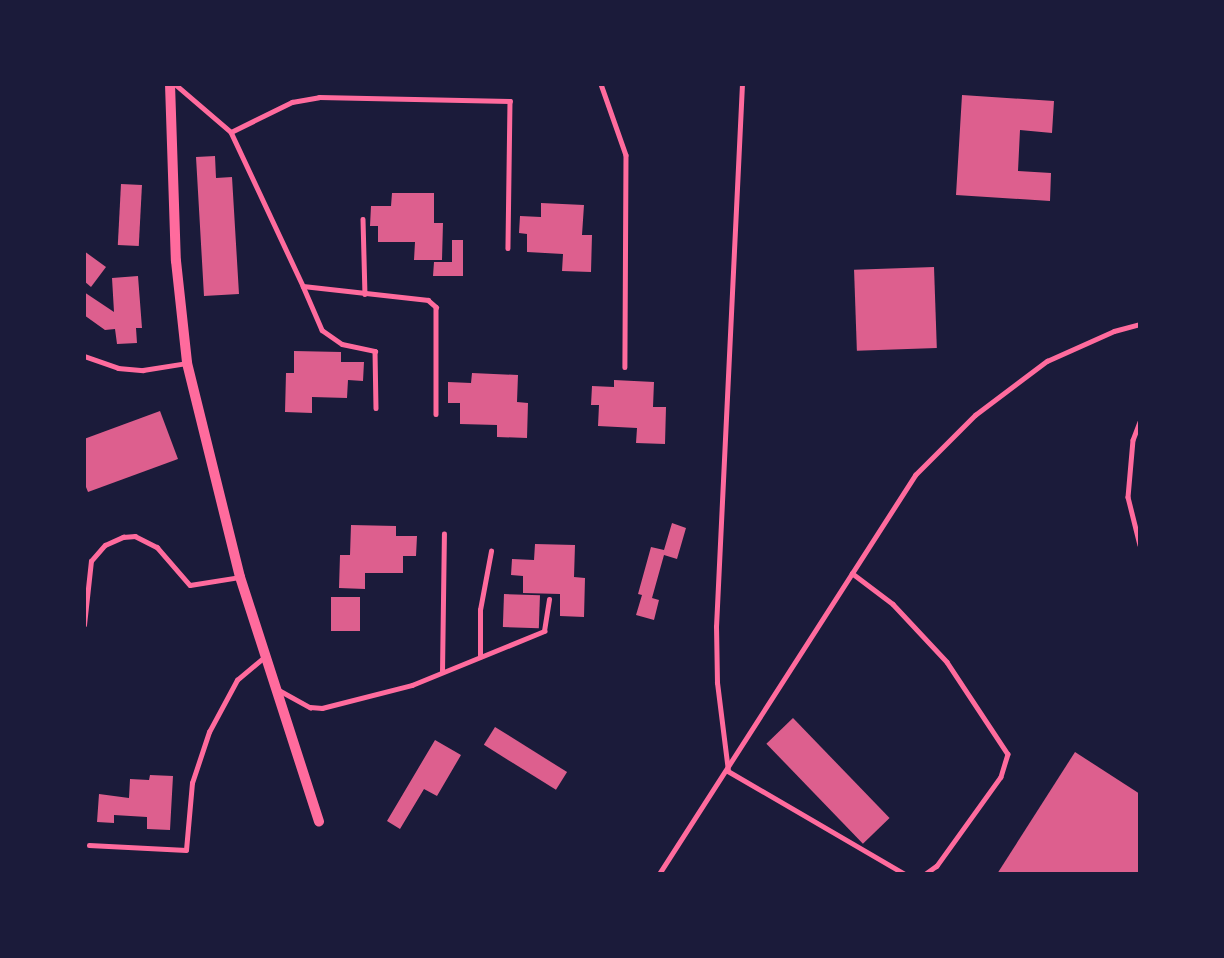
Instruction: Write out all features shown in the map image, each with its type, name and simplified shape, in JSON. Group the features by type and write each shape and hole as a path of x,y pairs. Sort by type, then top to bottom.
{"street":[{"path":"170,84 176,261 187,363 240,577 272,686 319,822"}],"lane":[{"path":"175,84 231,132 322,330 342,344 375,351 376,408"},
{"path":"601,84 626,155 625,367"},
{"path":"729,771 717,683 716,627 742,84"},
{"path":"231,132 292,102 319,97 510,101 508,248"},
{"path":"363,219 365,294"},
{"path":"303,286 428,300 436,307 436,414"},
{"path":"659,874 729,771 763,710 915,475 975,415 1047,361 1114,331 1140,324"},
{"path":"84,356 118,368 143,370 187,363"},
{"path":"1140,422 1133,441 1128,497 1140,545"},
{"path":"442,672 444,534"},
{"path":"84,625 91,561 105,545 123,537 135,536 157,547 190,585 240,577"},
{"path":"480,657 480,610 491,550"},
{"path":"852,573 893,604 947,663 1008,754 1001,777 937,866 926,874"},
{"path":"272,686 310,707 322,708 412,686 544,631 549,599"},
{"path":"89,845 186,850 192,783 209,732 237,680 264,657"},
{"path":"729,771 905,874"}],"building":[{"path":"962,95 1054,101 1052,133 1020,130 1018,171 1051,173 1050,201 956,195"},
{"path":"215,156 216,178 232,177 239,294 204,296 196,157"},
{"path":"121,184 142,185 139,246 118,245"},
{"path":"392,193 434,193 434,223 443,223 442,260 414,260 415,242 378,242 378,226 370,226 371,206 391,206"},
{"path":"541,203 584,205 582,235 592,235 591,272 562,271 563,254 527,252 527,234 519,233 520,216 541,217"},
{"path":"452,240 463,240 463,276 433,276 434,262 452,262"},
{"path":"84,251 106,267 91,287 84,281"},
{"path":"934,267 937,348 857,351 854,270"},
{"path":"138,276 142,328 136,328 137,343 117,344 115,329 105,330 84,315 84,292 114,312 112,278"},
{"path":"294,351 341,352 341,362 364,362 363,381 348,380 347,398 312,397 312,413 285,412 286,373 294,373"},
{"path":"472,373 518,375 517,402 528,403 527,438 497,437 497,425 460,424 460,403 448,403 448,382 471,383"},
{"path":"614,380 654,382 653,407 666,407 665,444 636,443 637,428 598,426 599,405 591,405 592,386 614,387"},
{"path":"160,411 178,459 88,492 84,482 84,439"},
{"path":"672,523 686,528 677,559 664,555 652,598 659,600 654,620 636,615 642,595 638,594 651,547 664,550"},
{"path":"351,525 396,526 396,536 417,536 416,556 403,556 403,573 365,573 365,589 339,588 340,555 350,555"},
{"path":"535,544 575,545 574,577 585,578 584,617 560,616 560,594 523,593 523,576 511,575 512,559 534,560"},
{"path":"504,594 540,595 539,628 503,627"},
{"path":"331,597 360,597 360,631 331,631"},
{"path":"793,718 890,818 863,844 766,744"},
{"path":"495,727 567,772 556,790 484,745"},
{"path":"435,740 461,755 437,796 424,789 400,829 387,821"},
{"path":"1075,752 1140,794 1140,874 997,874"},
{"path":"150,775 173,776 170,830 147,829 147,817 114,815 114,823 97,822 99,794 129,798 130,779 149,780"}]}
